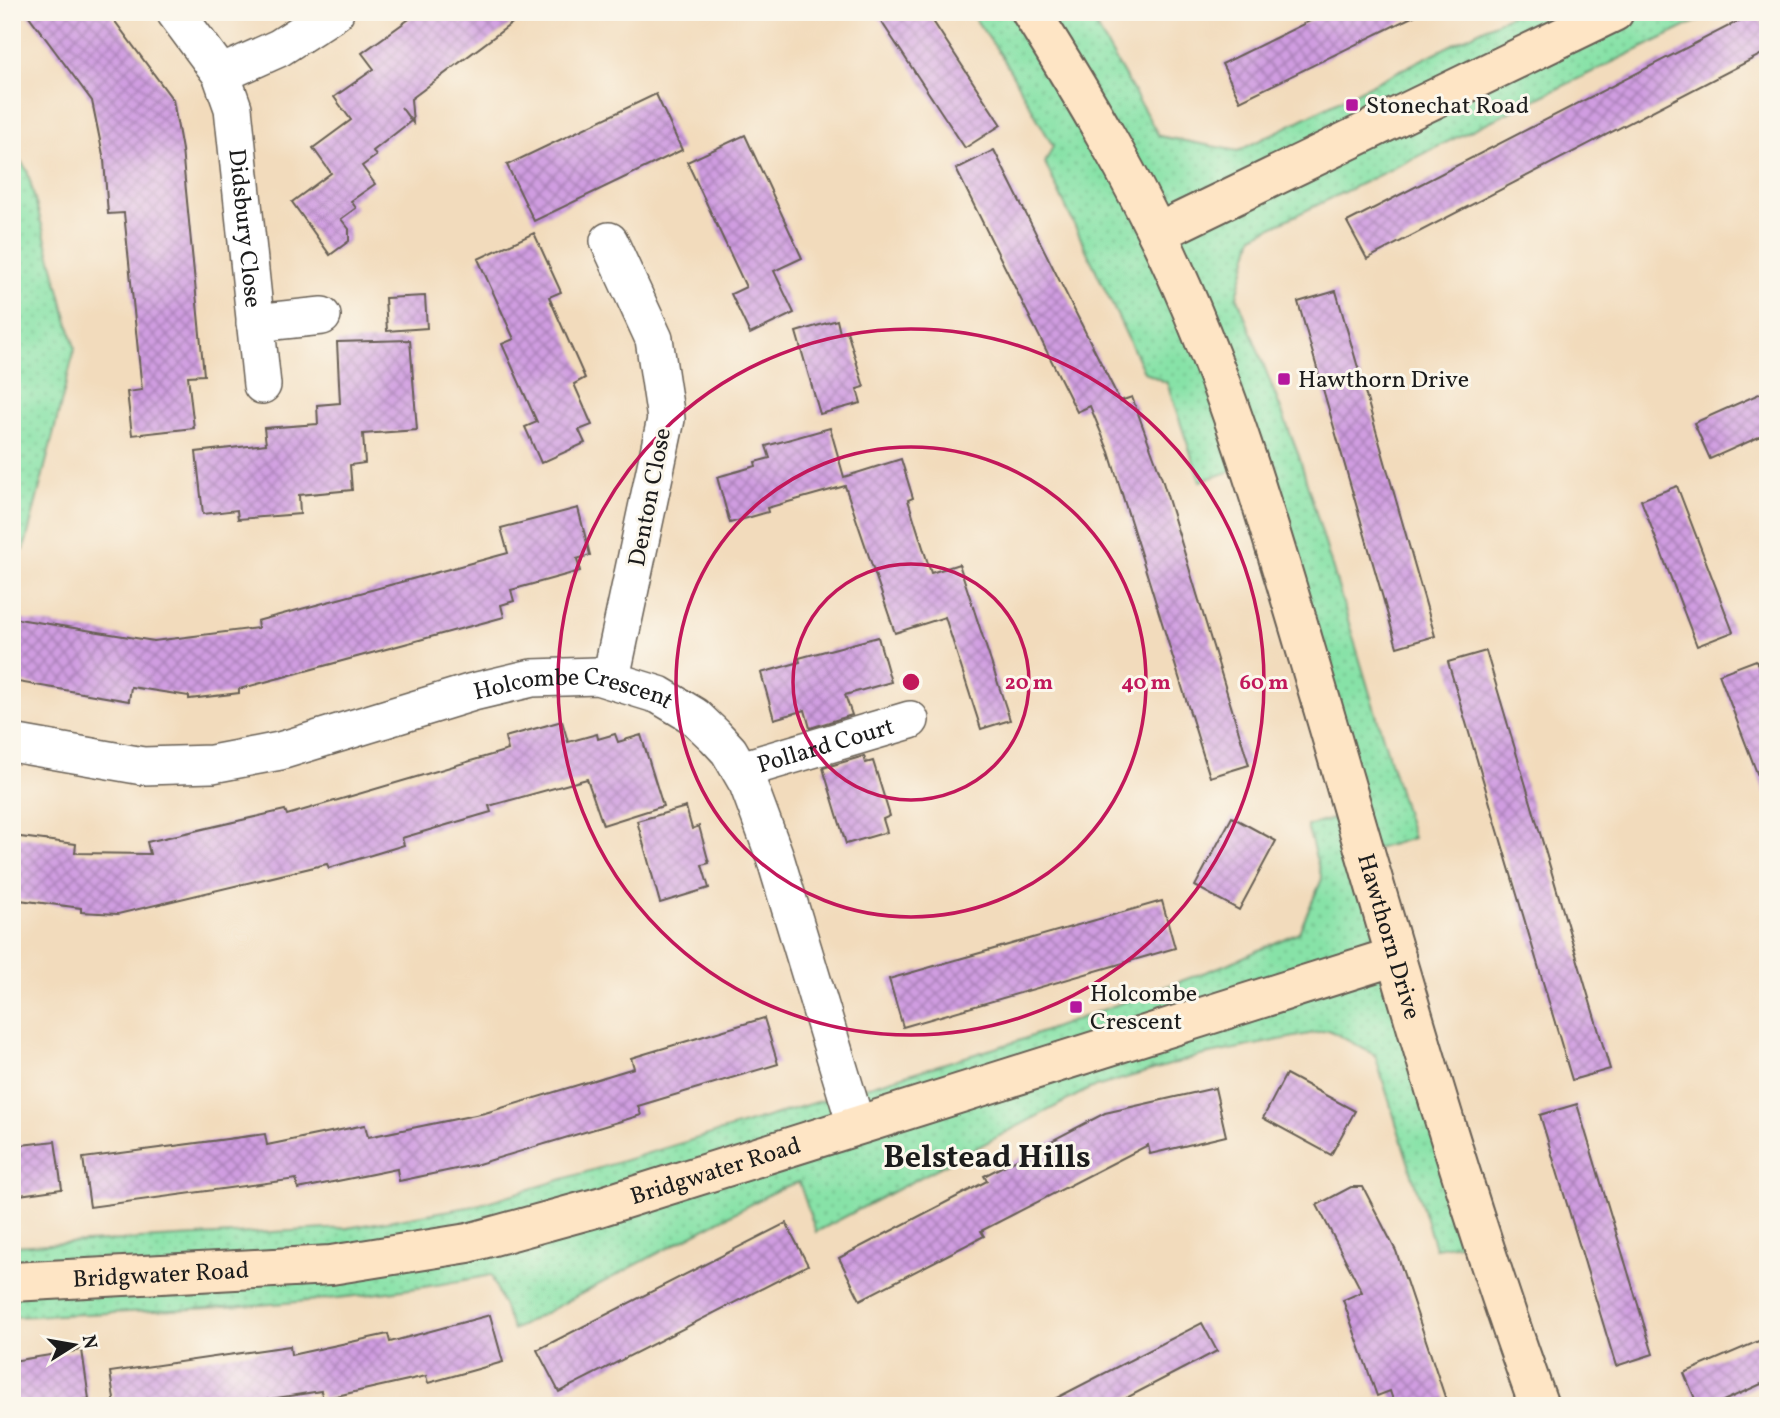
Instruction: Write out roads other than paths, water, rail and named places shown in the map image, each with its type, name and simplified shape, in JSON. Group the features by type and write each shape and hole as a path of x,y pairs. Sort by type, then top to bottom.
{"street":[{"name":"Didsbury Close","path":"175,12 221,74 236,124 261,385"},
{"path":"221,74 279,48 335,12"},
{"name":"Hawthorn Drive","path":"1031,12 1108,139 1157,233 1192,310 1248,465 1486,1251 1539,1406"},
{"path":"1157,233 1614,12"},
{"name":"Denton Close","path":"609,241 654,339 666,419 611,678"},
{"path":"256,323 322,316"},
{"name":"Holcombe Crescent","path":"12,743 143,766 212,764 281,751 473,692 532,678 583,674 611,678 659,695 694,716 729,751 741,770 774,854 856,1125"},
{"name":"Pollard Court","path":"741,770 910,720"},
{"name":"Bridgwater Road","path":"12,1282 331,1265 468,1243 588,1210 1396,956"}],"place":[{"name":"Stonechat Road","path":"1352,105"},
{"name":"Hawthorn Drive","path":"1284,379"},
{"name":"Holcombe Crescent","path":"1076,1007"}],"district":[{"name":"Belstead Hills","path":"987,1156"}]}
